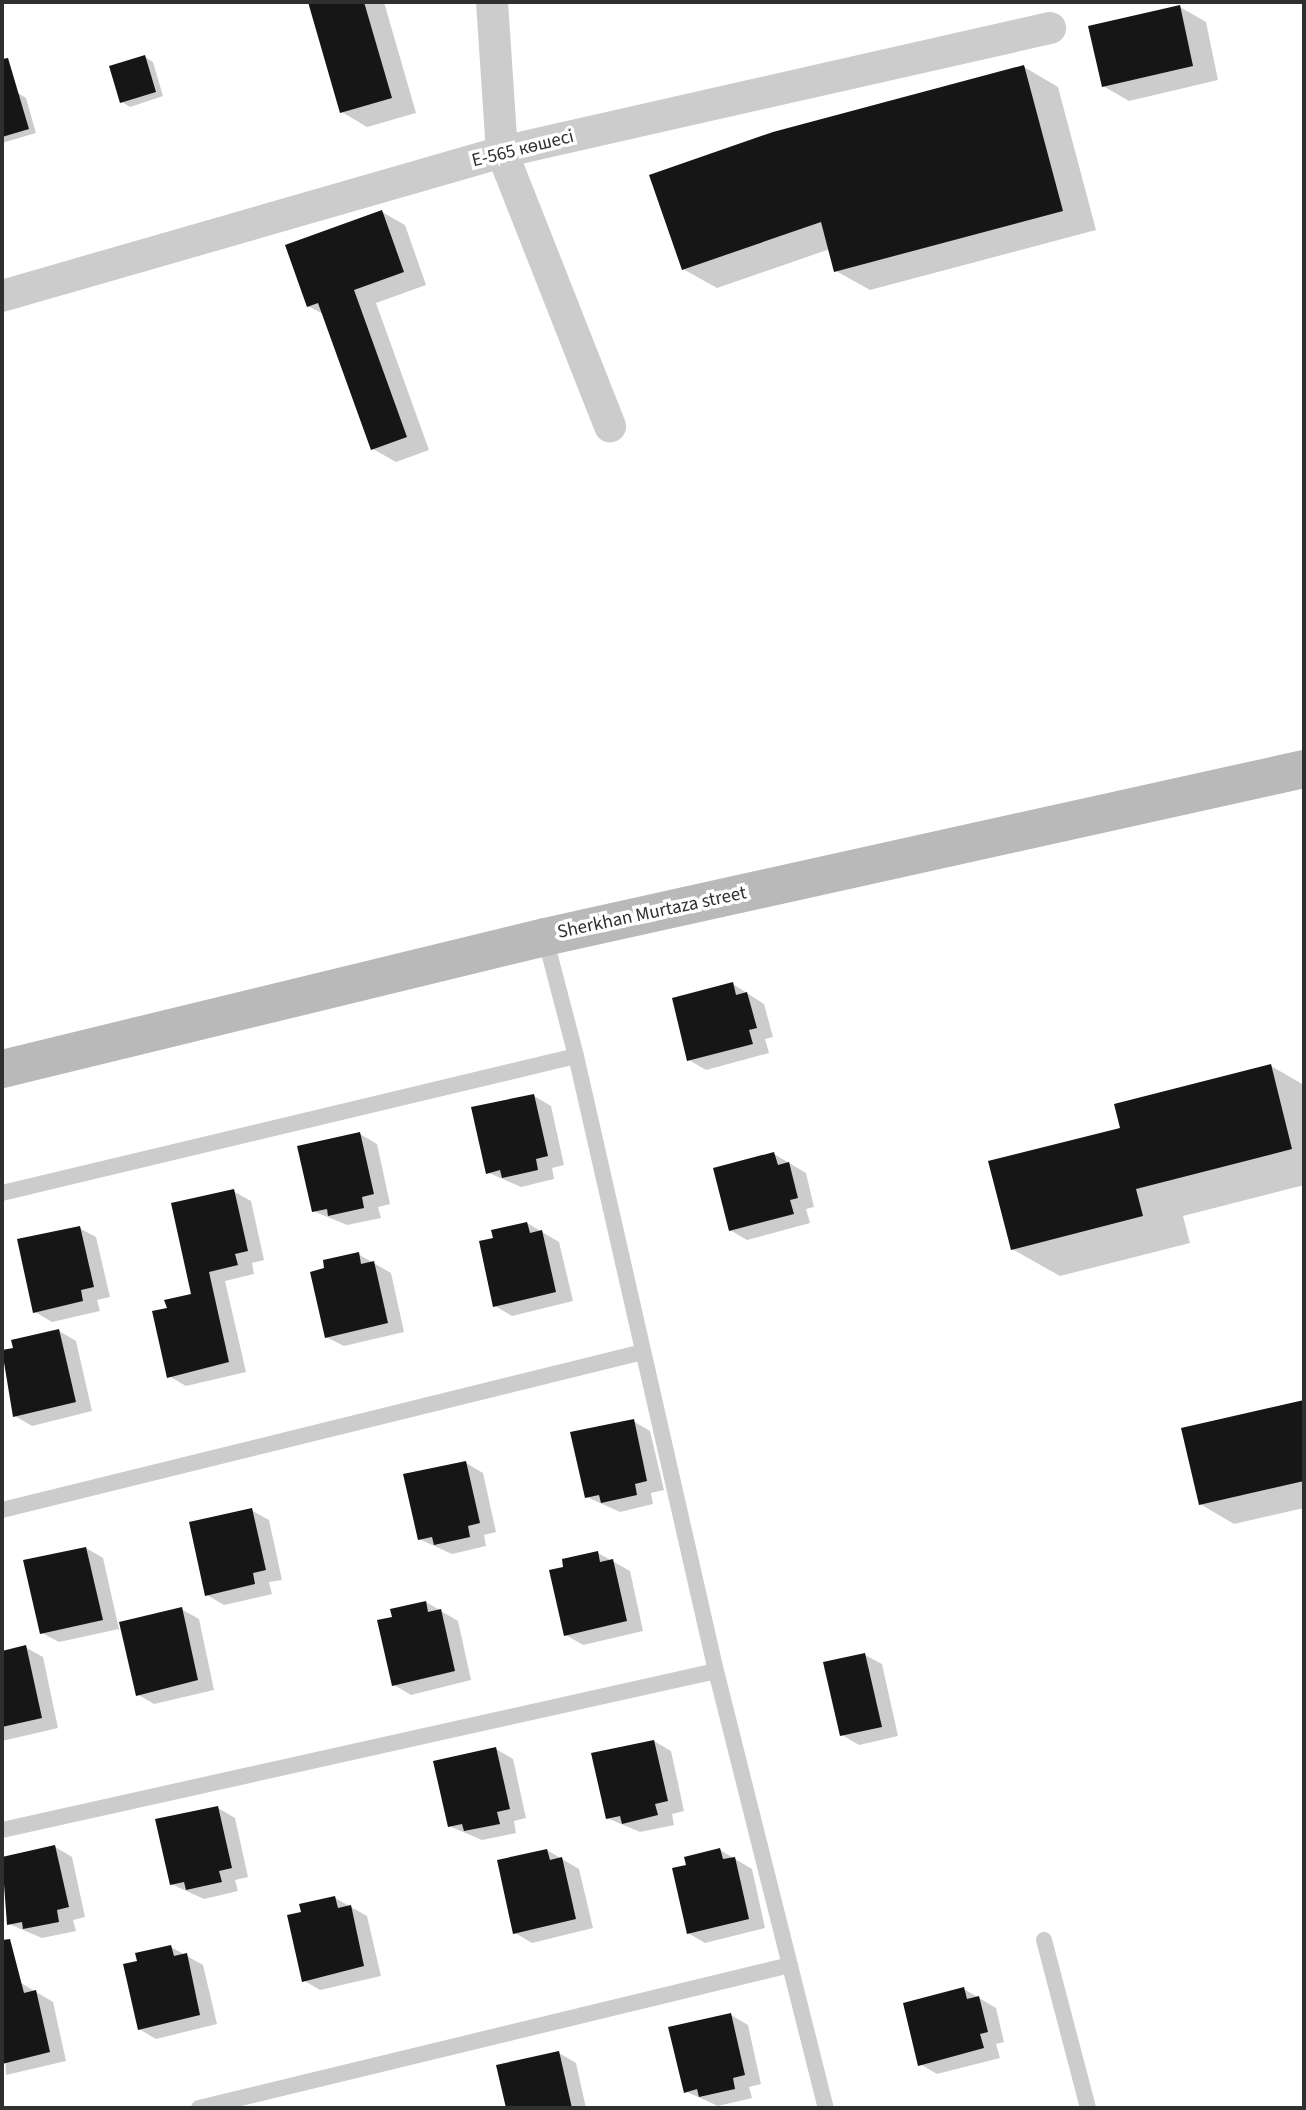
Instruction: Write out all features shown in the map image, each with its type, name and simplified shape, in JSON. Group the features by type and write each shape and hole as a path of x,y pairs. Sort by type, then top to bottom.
{"main road":[{"name":"Sherkhan Murtaza street","path":"2,1069 545,937 1304,769"}],"street":[{"path":"492,2 502,152 610,426"},
{"name":"Е-565 көшесі","path":"2,296 502,152 1050,27"}],"lane":[{"path":"545,937 576,1056 716,1671 825,2108"},
{"path":"2,1193 576,1056"},
{"path":"2,1510 643,1352"},
{"path":"2,1829 716,1671"},
{"path":"1044,1940 1088,2108"},
{"path":"199,2108 790,1965"}],"building":[{"path":"308,2 364,2 392,98 340,113"},
{"path":"1180,5 1193,66 1102,87 1088,26"},
{"path":"145,55 156,92 120,103 109,66"},
{"path":"8,58 29,129 2,137 2,59"},
{"path":"1024,65 1063,211 834,272 821,222 682,270 649,175 773,132"},
{"path":"382,210 404,272 354,290 407,437 371,450 318,303 307,307 285,245"},
{"path":"733,982 736,995 747,992 757,1028 749,1030 753,1044 687,1061 672,998"},
{"path":"1271,1064 1292,1149 1136,1189 1143,1216 1011,1250 988,1161 1120,1128 1114,1104"},
{"path":"534,1094 548,1156 536,1159 538,1170 502,1178 500,1170 486,1174 471,1107"},
{"path":"360,1132 374,1194 362,1197 364,1208 328,1216 327,1209 312,1212 297,1146"},
{"path":"774,1152 778,1165 789,1162 798,1198 790,1200 794,1214 729,1231 713,1168"},
{"path":"234,1189 248,1251 235,1254 238,1265 209,1272 229,1362 167,1378 152,1311 167,1308 164,1300 191,1294 171,1203"},
{"path":"527,1222 530,1233 542,1230 556,1292 493,1307 479,1241 493,1238 491,1230"},
{"path":"80,1226 94,1287 81,1290 83,1301 33,1313 17,1239"},
{"path":"359,1252 361,1264 374,1261 388,1323 325,1338 310,1272 324,1268 323,1260"},
{"path":"59,1329 76,1402 13,1417 2,1350 13,1348 11,1340"},
{"path":"1304,1400 1304,1481 1199,1505 1181,1428"},
{"path":"634,1419 647,1481 635,1484 637,1495 601,1503 599,1495 585,1498 570,1432"},
{"path":"466,1461 480,1523 468,1526 470,1537 434,1545 432,1537 418,1540 403,1474"},
{"path":"252,1508 266,1570 253,1573 255,1584 205,1596 189,1522"},
{"path":"86,1547 103,1620 40,1634 23,1560"},
{"path":"598,1551 600,1562 613,1559 627,1621 564,1636 549,1570 563,1567 562,1559"},
{"path":"426,1601 428,1612 441,1609 455,1671 392,1686 377,1620 392,1617 390,1609"},
{"path":"182,1607 198,1680 136,1696 119,1622"},
{"path":"26,1645 42,1718 2,1727 2,1651"},
{"path":"865,1653 882,1727 840,1736 823,1662"},
{"path":"654,1740 668,1801 655,1804 658,1815 622,1824 620,1816 606,1819 591,1753"},
{"path":"496,1747 510,1809 497,1812 500,1824 464,1831 462,1824 448,1827 433,1761"},
{"path":"218,1806 232,1868 219,1871 222,1882 186,1890 184,1882 170,1885 155,1819"},
{"path":"55,1845 69,1907 57,1910 59,1922 23,1929 22,1922 7,1925 2,1857"},
{"path":"720,1848 723,1859 735,1857 749,1919 687,1934 672,1868 686,1865 684,1857"},
{"path":"547,1849 550,1860 562,1857 576,1919 513,1934 497,1860"},
{"path":"335,1896 338,1908 351,1905 364,1966 302,1982 287,1915 301,1912 299,1904"},
{"path":"10,1939 24,1993 36,1990 50,2052 2,2064 2,1940"},
{"path":"171,1945 174,1956 187,1953 200,2015 138,2030 123,1964 137,1961 135,1953"},
{"path":"964,1987 967,1999 979,1996 988,2032 980,2034 984,2048 918,2066 903,2003"},
{"path":"731,2013 745,2075 733,2078 735,2089 699,2097 697,2089 684,2093 668,2027"},
{"path":"559,2051 572,2108 506,2108 496,2065"}]}
